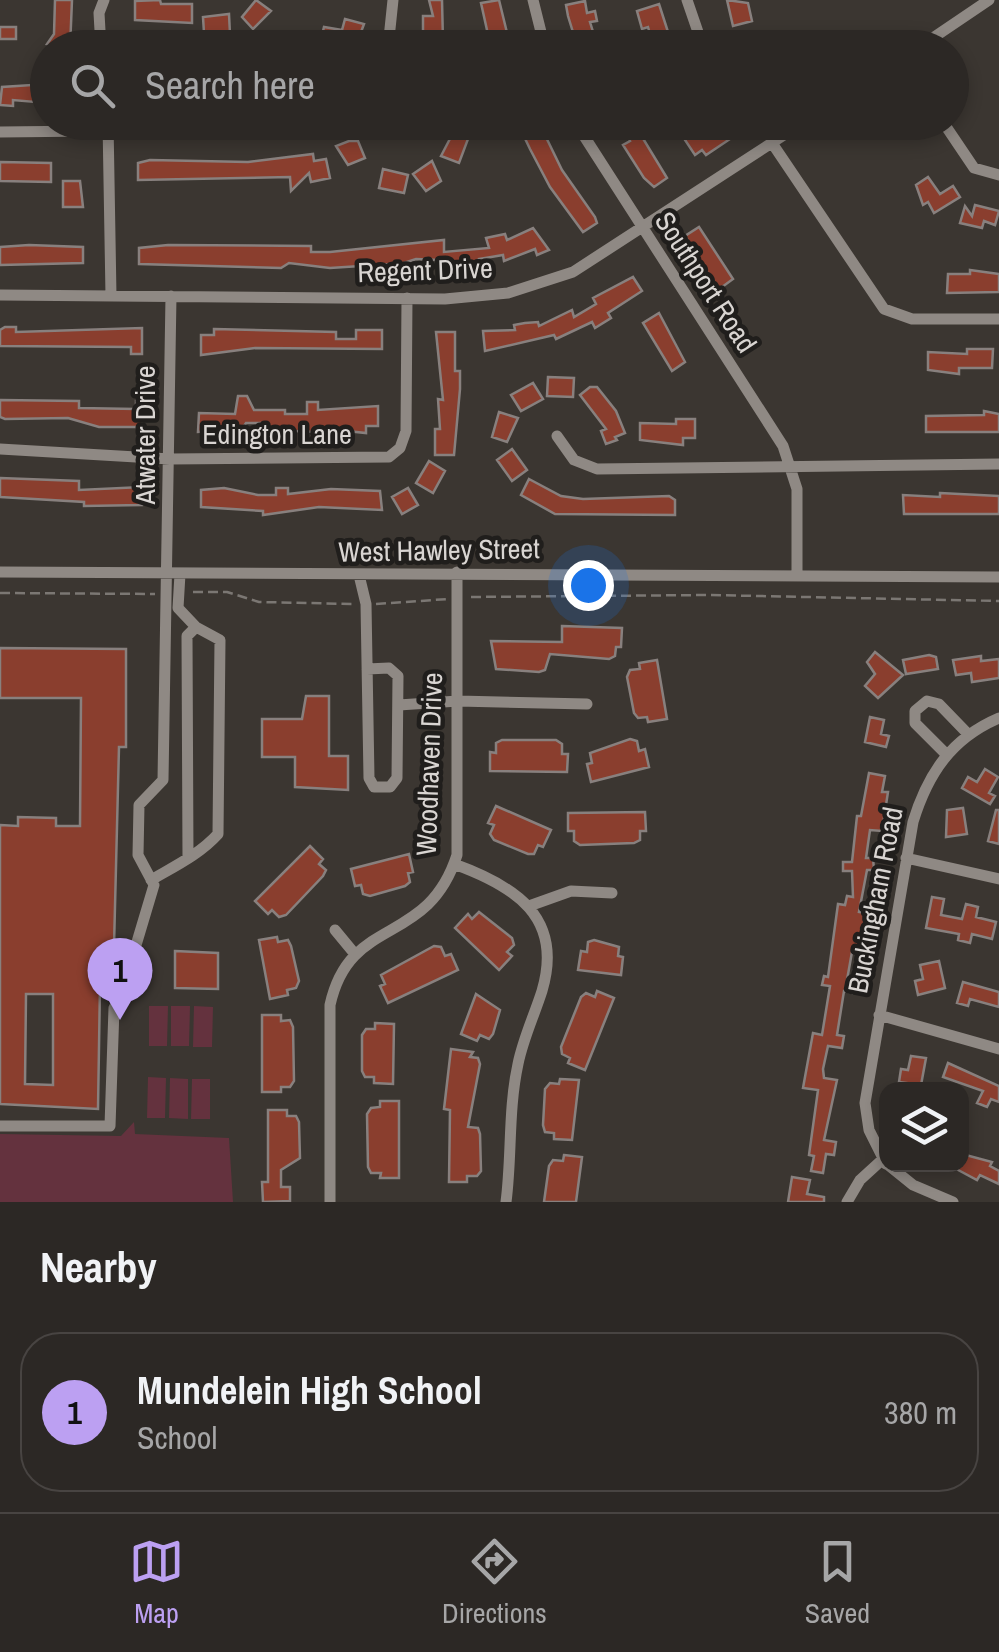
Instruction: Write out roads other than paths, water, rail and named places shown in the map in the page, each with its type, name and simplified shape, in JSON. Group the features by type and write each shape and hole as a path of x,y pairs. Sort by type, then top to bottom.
{"street":[{"path":"100,30 99,13 104,0"},
{"path":"390,30 393,0"},
{"path":"533,0 540,30"},
{"path":"687,0 697,30"},
{"path":"945,30 989,0"},
{"path":"0,132 30,131"},
{"path":"108,140 111,296"},
{"name":"Southport Road","path":"587,140 794,469"},
{"name":"Regent Drive","path":"0,295 477,298 531,288 572,272 777,140"},
{"path":"955,140 974,168 999,176"},
{"path":"772,143 884,309 912,318 999,319"},
{"name":"Atwater Drive","path":"151,880 138,854 139,806 163,780 174,574 171,296"},
{"name":"Edington Lane","path":"0,448 170,459 389,457 400,448 406,431 407,298"},
{"path":"557,436 574,460 597,469 999,464"},
{"path":"794,469 797,575"},
{"name":"West Hawley Street","path":"0,572 999,577"},
{"name":"Woodhaven Drive","path":"354,953 428,908 440,895 454,864 456,572"},
{"path":"359,575 366,604 367,669 369,778 374,787 390,786 396,778 396,671 367,669"},
{"path":"0,1126 110,1126 114,1008 154,885 151,880 218,834 220,640 196,627 178,608 173,594"},
{"path":"188,858 187,636 196,627"},
{"path":"399,705 458,701 587,704"},
{"path":"946,754 916,723 916,711 927,701 939,704 968,734"},
{"name":"Buckingham Road","path":"879,1148 866,1116 870,1066 921,794 946,754 968,734 999,718"},
{"path":"906,858 999,879"},
{"path":"454,864 503,883 530,906 546,946 546,976 518,1063 506,1202"},
{"path":"530,906 571,891 612,894"},
{"path":"330,1202 330,1005 339,975 354,953 335,930"},
{"path":"878,1015 999,1049"},
{"path":"848,1202 860,1180 879,1167"},
{"path":"896,1172 913,1185 953,1202"}],"place":[{"name":"Mundelein High School","path":"120,1020"}]}
